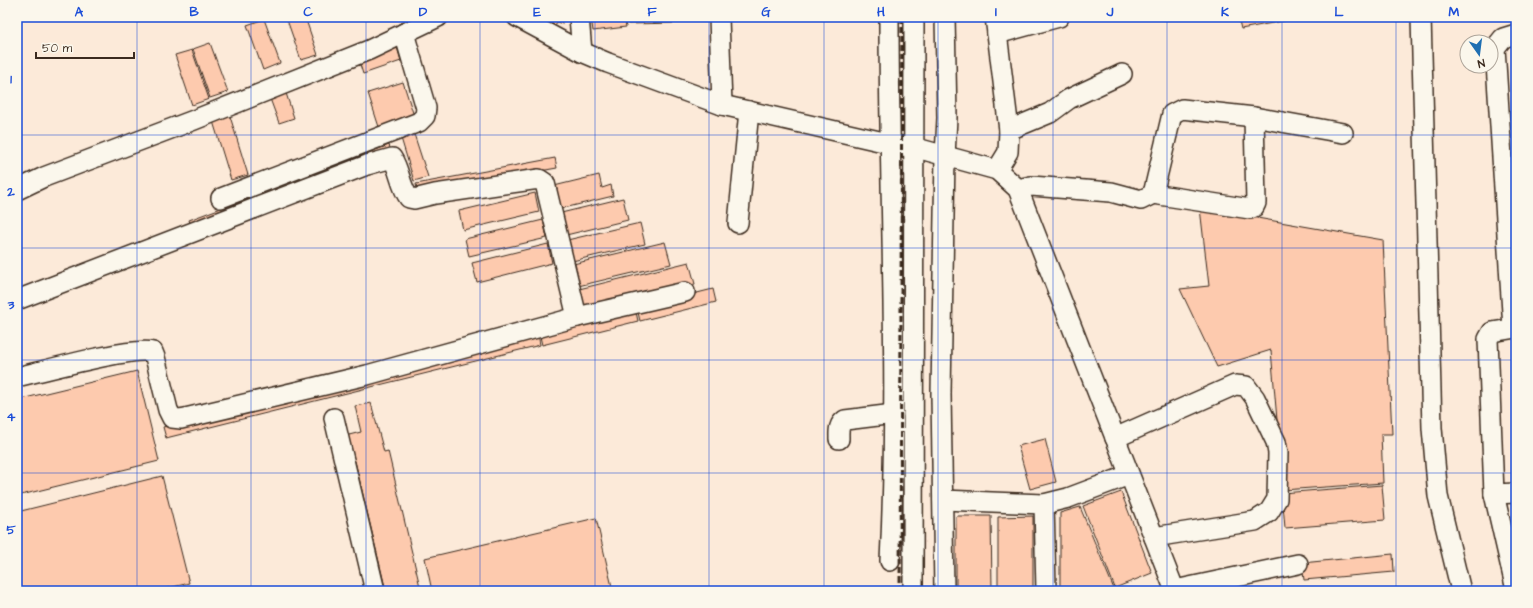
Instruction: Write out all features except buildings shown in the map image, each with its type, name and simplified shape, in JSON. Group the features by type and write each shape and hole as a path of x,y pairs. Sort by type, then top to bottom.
{"street":[{"path":"17,190 44,177 194,120 369,50 438,17"},
{"path":"517,17 582,52 615,66 722,105 913,147 998,170 1018,189 1175,591 1298,564"},
{"path":"579,17 582,52"},
{"path":"718,17 722,105"},
{"path":"889,17 894,414 894,480 890,561"},
{"path":"913,591 914,17"},
{"path":"944,591 941,394 944,156 947,118 945,17"},
{"path":"998,170 1008,152 1009,130 996,26 1059,17"},
{"path":"1421,17 1432,428 1438,496 1461,591"},
{"path":"221,198 418,122 425,116 426,108 404,33"},
{"path":"1516,34 1503,38 1495,48 1514,328 1492,332 1488,339 1494,494 1516,590"},
{"path":"1009,130 1050,113 1069,99 1122,74"},
{"path":"1153,194 1172,114 1182,109 1254,117 1343,133"},
{"path":"738,223 749,111"},
{"path":"1018,189 1031,186 1111,192 1141,200 1153,194 1250,209 1254,207 1256,203 1254,117"},
{"path":"17,300 367,165 392,158 396,164 405,192 409,198 414,199 435,194 539,179 545,183 577,317"},
{"path":"17,377 125,353 153,352 168,410 172,418 181,419 367,375 577,317 685,292"},
{"path":"1115,438 1235,385 1246,386 1255,398 1276,442 1278,453 1277,499 1269,512 1255,521 1154,537"},
{"path":"839,439 840,423 845,420 894,414"},
{"path":"334,418 375,591"},
{"path":"943,500 1044,504 1068,498 1129,475"},
{"path":"1494,494 1516,493"},
{"path":"1044,504 1046,591"}],"railway":[{"path":"900,591 902,17"}]}
